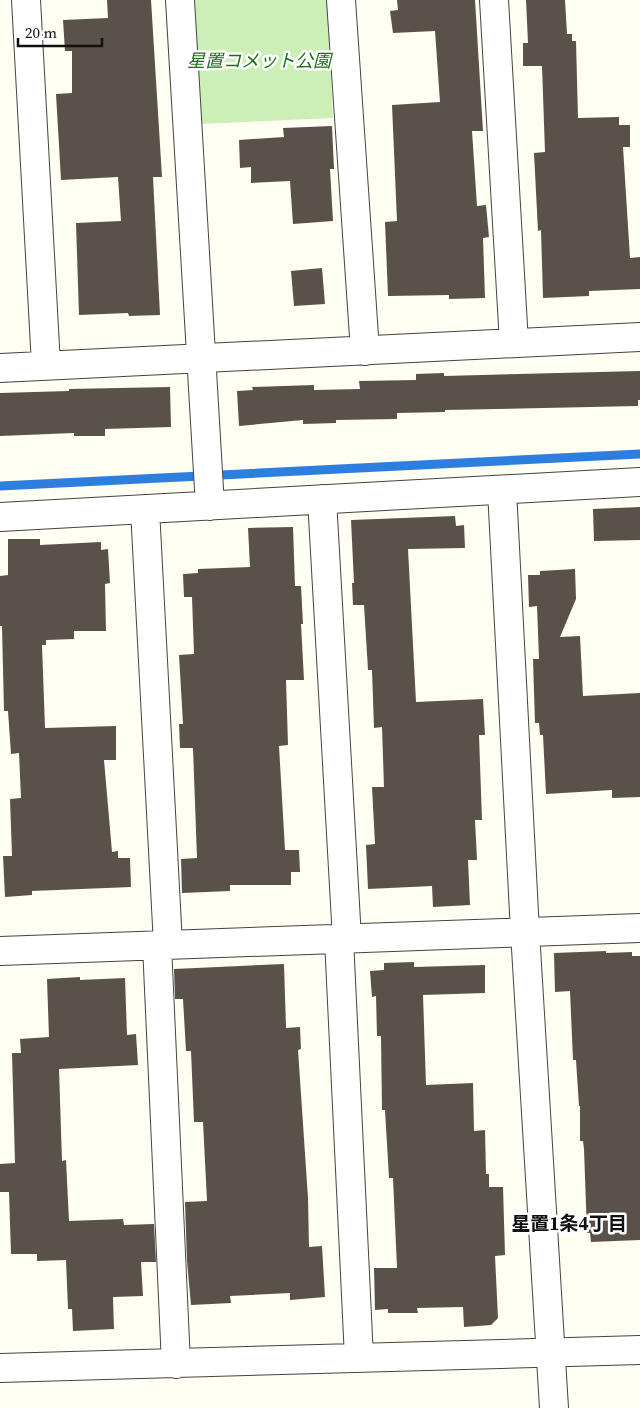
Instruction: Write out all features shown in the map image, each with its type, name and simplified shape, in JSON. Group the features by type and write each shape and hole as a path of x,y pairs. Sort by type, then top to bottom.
{"street":[{"path":"26,0 46,366"},
{"path":"180,0 210,497"},
{"path":"341,0 364,350"},
{"path":"494,0 514,343"},
{"path":"0,368 640,337"},
{"path":"0,517 145,509 210,497 322,500 640,482"},
{"path":"502,490 525,932 554,1408"},
{"path":"322,500 343,939 359,1358"},
{"path":"145,509 163,945 176,1364"},
{"path":"0,950 640,928"},
{"path":"0,1368 640,1350"}],"green space":[{"name":"星置コメット公園","path":"195,0 327,0 333,118 201,124"}],"building":[{"path":"107,0 151,0 162,177 153,177 160,315 129,316 128,313 79,315 76,223 121,221 118,177 61,180 56,94 72,93 72,51 65,51 63,20 108,18"},
{"path":"397,0 475,0 483,131 472,131 477,206 486,205 489,237 483,238 485,298 449,299 449,295 388,296 385,222 397,221 392,105 440,102 435,31 393,33 390,11 398,10"},
{"path":"526,0 565,0 567,34 572,34 572,41 576,41 578,118 619,117 619,125 630,125 630,147 623,147 630,258 640,257 640,289 589,291 589,296 543,298 541,230 538,231 534,153 545,152 542,66 523,66 523,43 528,43"},
{"path":"332,126 334,169 330,169 333,221 293,224 290,181 251,183 251,167 240,168 239,140 284,137 283,128"},
{"path":"322,268 325,304 294,306 291,271"},
{"path":"640,371 640,400 638,400 638,406 445,410 445,412 397,413 397,419 336,420 336,423 303,424 303,420 239,426 237,391 253,390 252,387 314,385 314,390 360,389 359,381 416,380 416,374 444,373 444,376"},
{"path":"170,387 171,427 105,429 105,436 74,436 74,433 0,436 0,393 69,391 69,389"},
{"path":"640,507 640,540 594,541 593,509"},
{"path":"455,516 456,526 464,525 465,548 408,549 416,702 483,699 485,735 479,735 482,820 475,820 477,860 468,860 470,905 433,907 432,886 368,889 366,845 375,844 372,787 384,787 382,727 374,728 372,670 368,670 364,605 353,605 352,583 354,583 351,520"},
{"path":"293,527 295,586 301,586 304,680 286,680 288,745 279,746 285,850 299,850 300,872 291,872 291,885 230,885 230,891 182,893 181,859 197,858 193,748 180,748 179,724 183,724 179,655 194,654 192,597 184,597 183,574 198,573 198,569 250,567 248,528"},
{"path":"8,539 40,539 40,545 101,542 101,550 108,549 110,583 105,584 106,631 74,631 74,639 46,640 46,645 42,645 45,728 116,726 116,760 104,760 112,852 118,851 118,858 130,858 131,887 32,891 32,895 5,897 3,856 12,856 10,799 21,798 19,753 11,754 8,711 4,711 0,576 8,575"},
{"path":"575,569 576,599 560,637 580,636 583,696 640,693 640,797 612,798 612,790 546,794 543,735 540,735 539,723 535,723 533,659 539,659 537,606 529,607 528,575 540,575 540,571"},
{"path":"606,951 606,953 632,952 632,956 640,956 640,1240 591,1242 590,1233 587,1233 584,1149 583,1141 580,1141 580,1106 576,1060 573,1060 570,991 555,992 554,953"},
{"path":"414,962 414,967 485,965 485,993 423,995 426,1085 473,1083 474,1131 485,1130 486,1174 489,1174 489,1187 503,1187 505,1255 495,1256 498,1318 491,1325 464,1327 463,1307 417,1308 418,1313 388,1313 388,1309 375,1310 374,1268 397,1268 393,1178 389,1178 385,1110 382,1110 381,1036 377,1036 376,996 372,997 370,971 384,970 384,963"},
{"path":"284,964 286,1028 300,1027 301,1049 298,1050 308,1198 309,1247 322,1246 325,1297 290,1300 290,1293 230,1296 231,1303 191,1305 185,1202 207,1201 203,1122 194,1122 191,1051 186,1051 183,999 175,999 174,969"},
{"path":"80,977 80,980 125,978 127,1035 136,1034 138,1065 59,1069 62,1161 66,1160 69,1221 123,1219 124,1225 154,1224 156,1262 141,1262 143,1296 113,1297 114,1329 73,1331 72,1309 68,1309 66,1260 37,1261 37,1254 11,1254 9,1192 0,1192 0,1164 15,1163 12,1053 21,1053 20,1039 49,1037 47,979"}],"waterway":[{"path":"0,486 640,454"}],"district":[{"name":"星置1条4丁目","path":"569,1223"}]}
